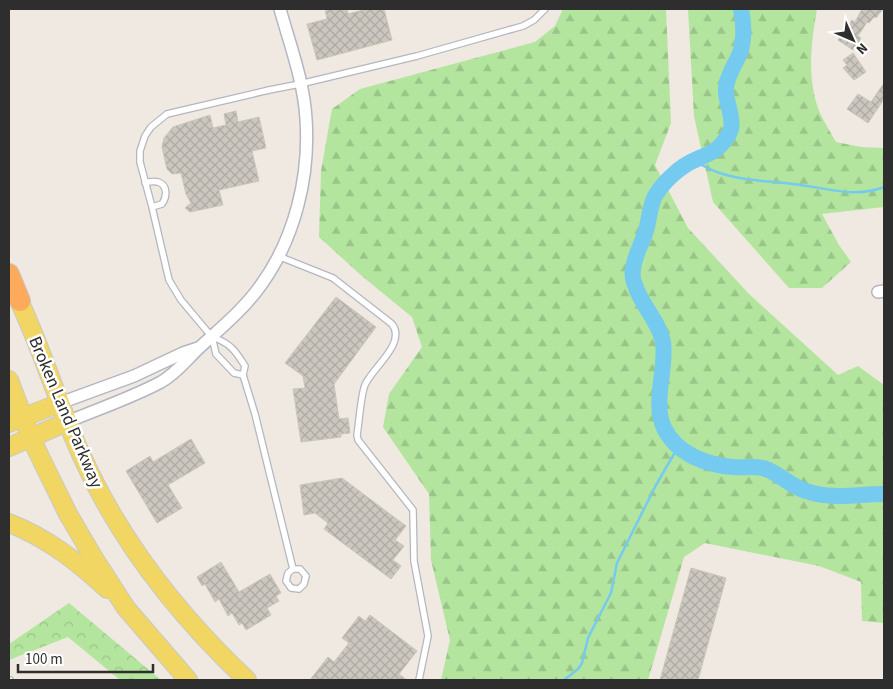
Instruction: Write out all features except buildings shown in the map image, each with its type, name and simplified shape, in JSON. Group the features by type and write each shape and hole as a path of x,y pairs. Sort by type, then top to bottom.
{"highway":[{"path":"9,274 20,301"}],"main road":[{"name":"Broken Land Parkway","path":"9,278 20,301 67,422 102,497 128,540 177,606 205,639 246,680"},
{"path":"9,380 16,420 31,438 68,514 126,608"},
{"path":"16,420 60,404"},
{"path":"9,447 67,422"},
{"path":"9,523 49,542 72,558 126,608 188,680"}],"street":[{"path":"67,422 138,393 177,371 248,302 265,279 278,256 293,221 306,162 306,120 300,84 280,9"},
{"path":"60,404 134,376 183,353 200,348"}],"lane":[{"path":"243,375 234,373 216,354 212,338 178,295 169,280 140,162 142,144 151,127 167,114 417,56 523,26 534,20 546,9"},
{"path":"145,183 158,182 164,186 166,196 162,204 152,207"},
{"path":"278,256 333,278 396,329 396,339 365,385 357,435 358,440 413,510 414,560 428,636 419,680"},
{"path":"212,338 226,342 245,366 243,375 255,414 293,569"}],"green space":[{"path":"563,9 666,9 671,123 655,165 688,228 749,294 838,375 858,366 884,385 884,623 862,621 861,582 819,566 705,543 684,557 648,680 441,680 450,640 431,560 429,494 383,427 389,394 422,347 412,317 363,277 319,237 321,171 332,109 360,89 535,42 555,26"},
{"path":"688,9 817,9 811,62 813,89 823,118 836,142 861,147 884,148 884,207 822,214 851,262 822,288 789,288 713,202 694,116"},
{"path":"69,603 161,680 120,680 68,637 9,660 9,644"}],"waterway":[{"path":"741,9 743,42 726,88 732,124 730,132 718,148 683,166 661,187 654,198 646,232 633,265 634,283 641,299 658,327 663,342 664,352 659,397 661,418 664,428 676,445 703,461 723,466 763,468 800,489 816,494 835,496 884,494"},
{"path":"694,160 717,172 754,180 850,192 861,192 884,187"},
{"path":"564,680 578,669 582,663 588,638 611,593 617,563 656,485 678,447"}]}
